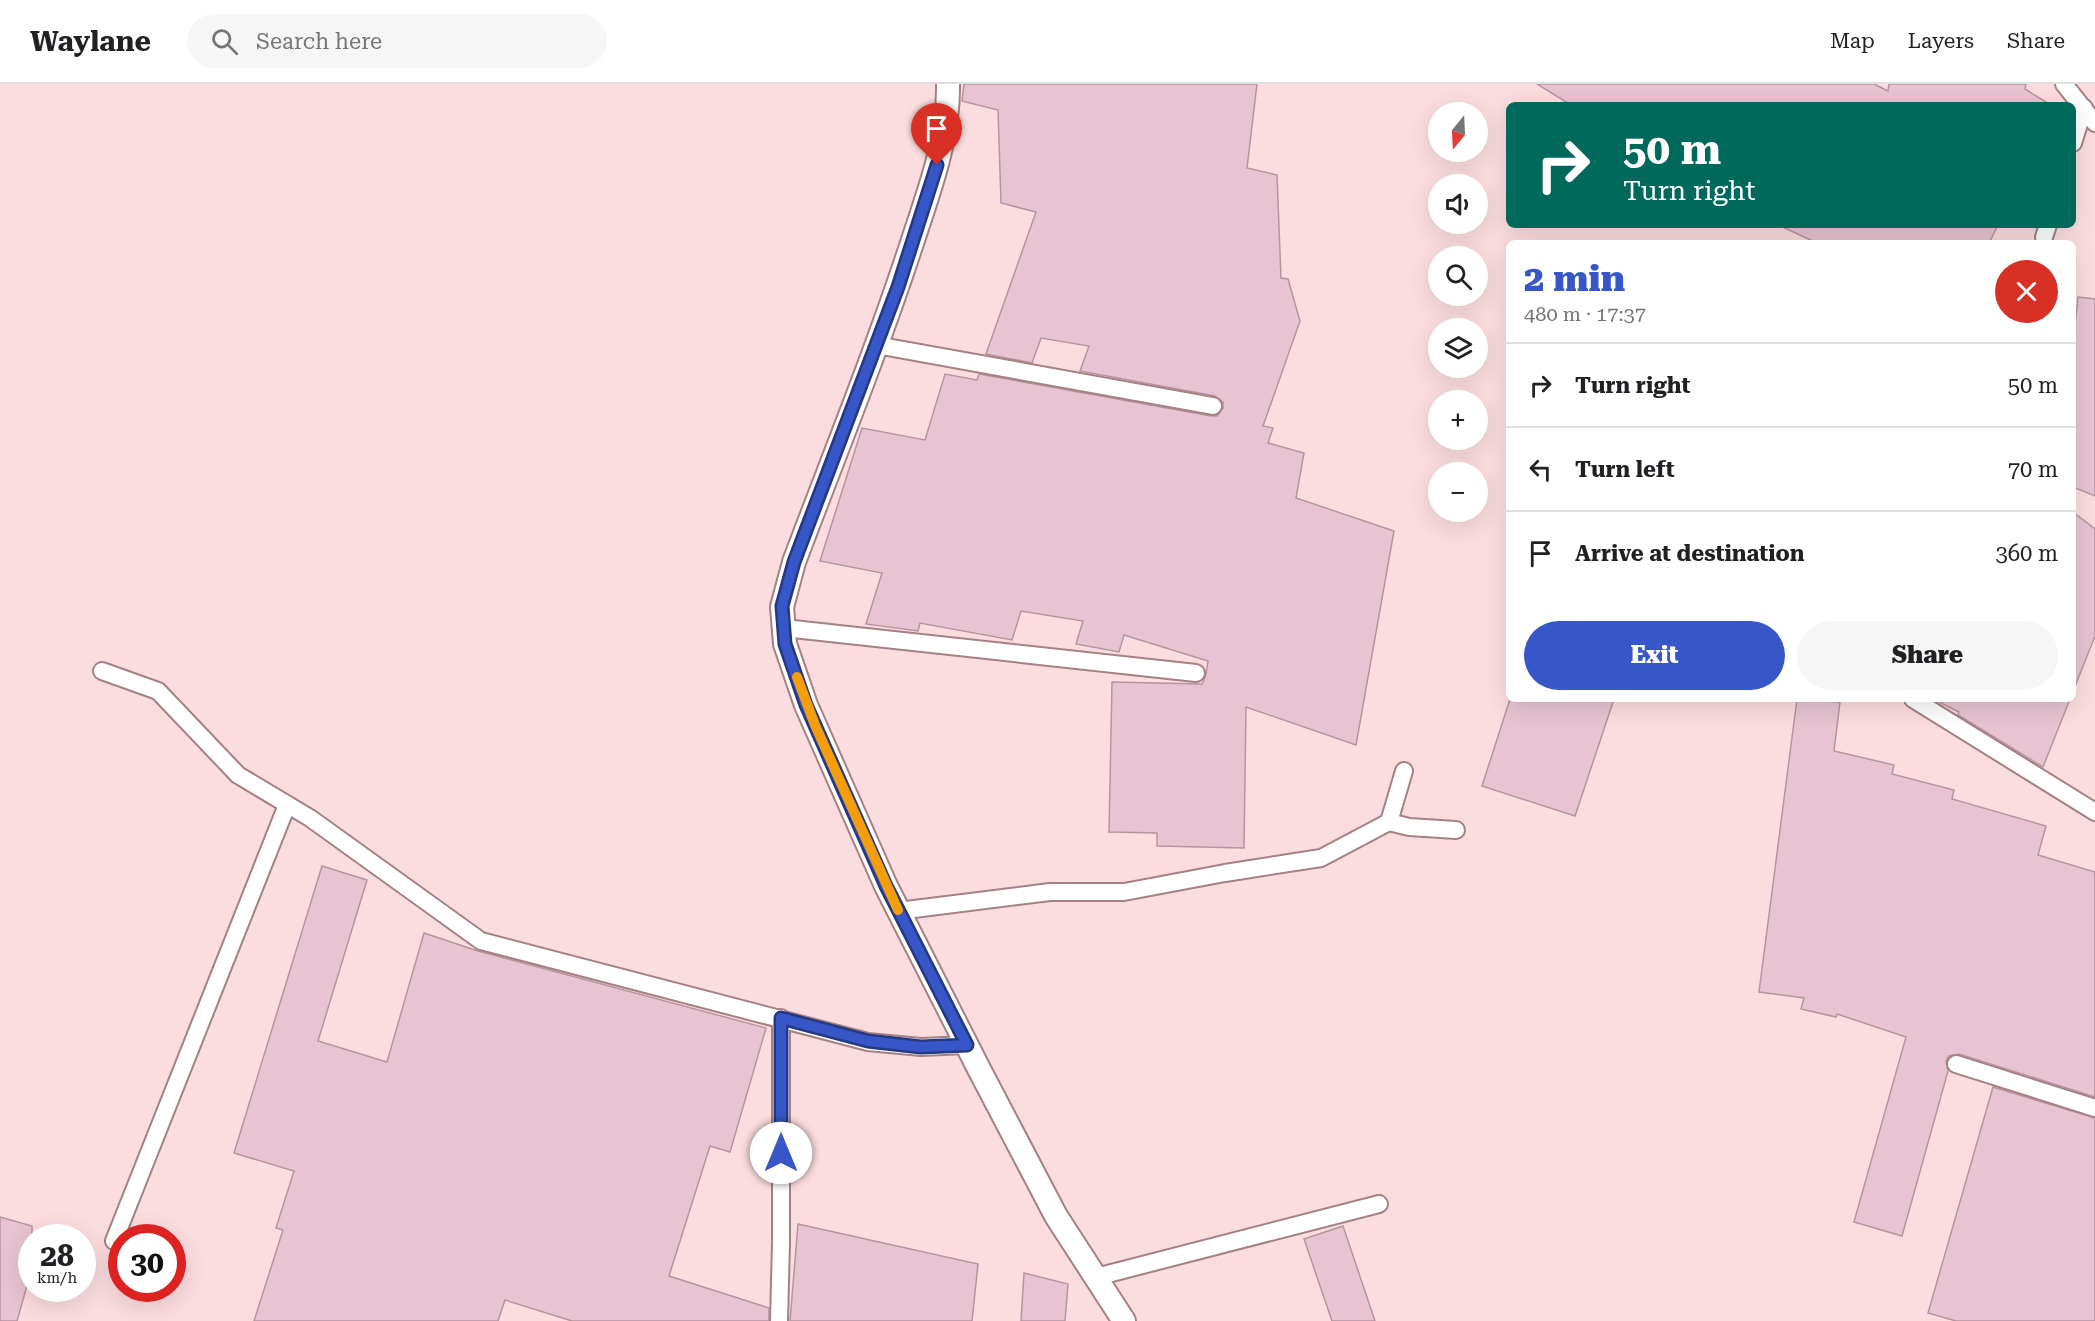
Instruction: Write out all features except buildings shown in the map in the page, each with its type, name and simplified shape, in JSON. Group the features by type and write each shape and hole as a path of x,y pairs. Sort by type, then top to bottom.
{"street":[{"path":"948,84 949,110 937,165 898,287 794,562 782,606 785,644 806,705 898,910 1056,1216 1124,1321"},
{"path":"2064,84 2095,123"},
{"path":"2076,133 2084,108"},
{"path":"876,345 1213,406"},
{"path":"784,628 1196,673"},
{"path":"102,670 158,691 238,775 287,805 424,898 481,941 868,1041 921,1047 967,1045"},
{"path":"1918,702 2095,812"},
{"path":"1389,822 1404,771"},
{"path":"120,1224 287,805"},
{"path":"898,910 1050,892 1124,892 1321,858 1389,822 1409,827 1456,830"},
{"path":"779,1321 781,1018"},
{"path":"1956,1064 2095,1108"},
{"path":"1096,1277 1379,1204"}],"slow traffic":[{"path":"797,677 806,705 898,910"}],"route":[{"path":"781,1153 781,1018 868,1041 921,1047 967,1045 886,886 806,705 785,644 782,606 794,562 898,287 937,165"}]}
